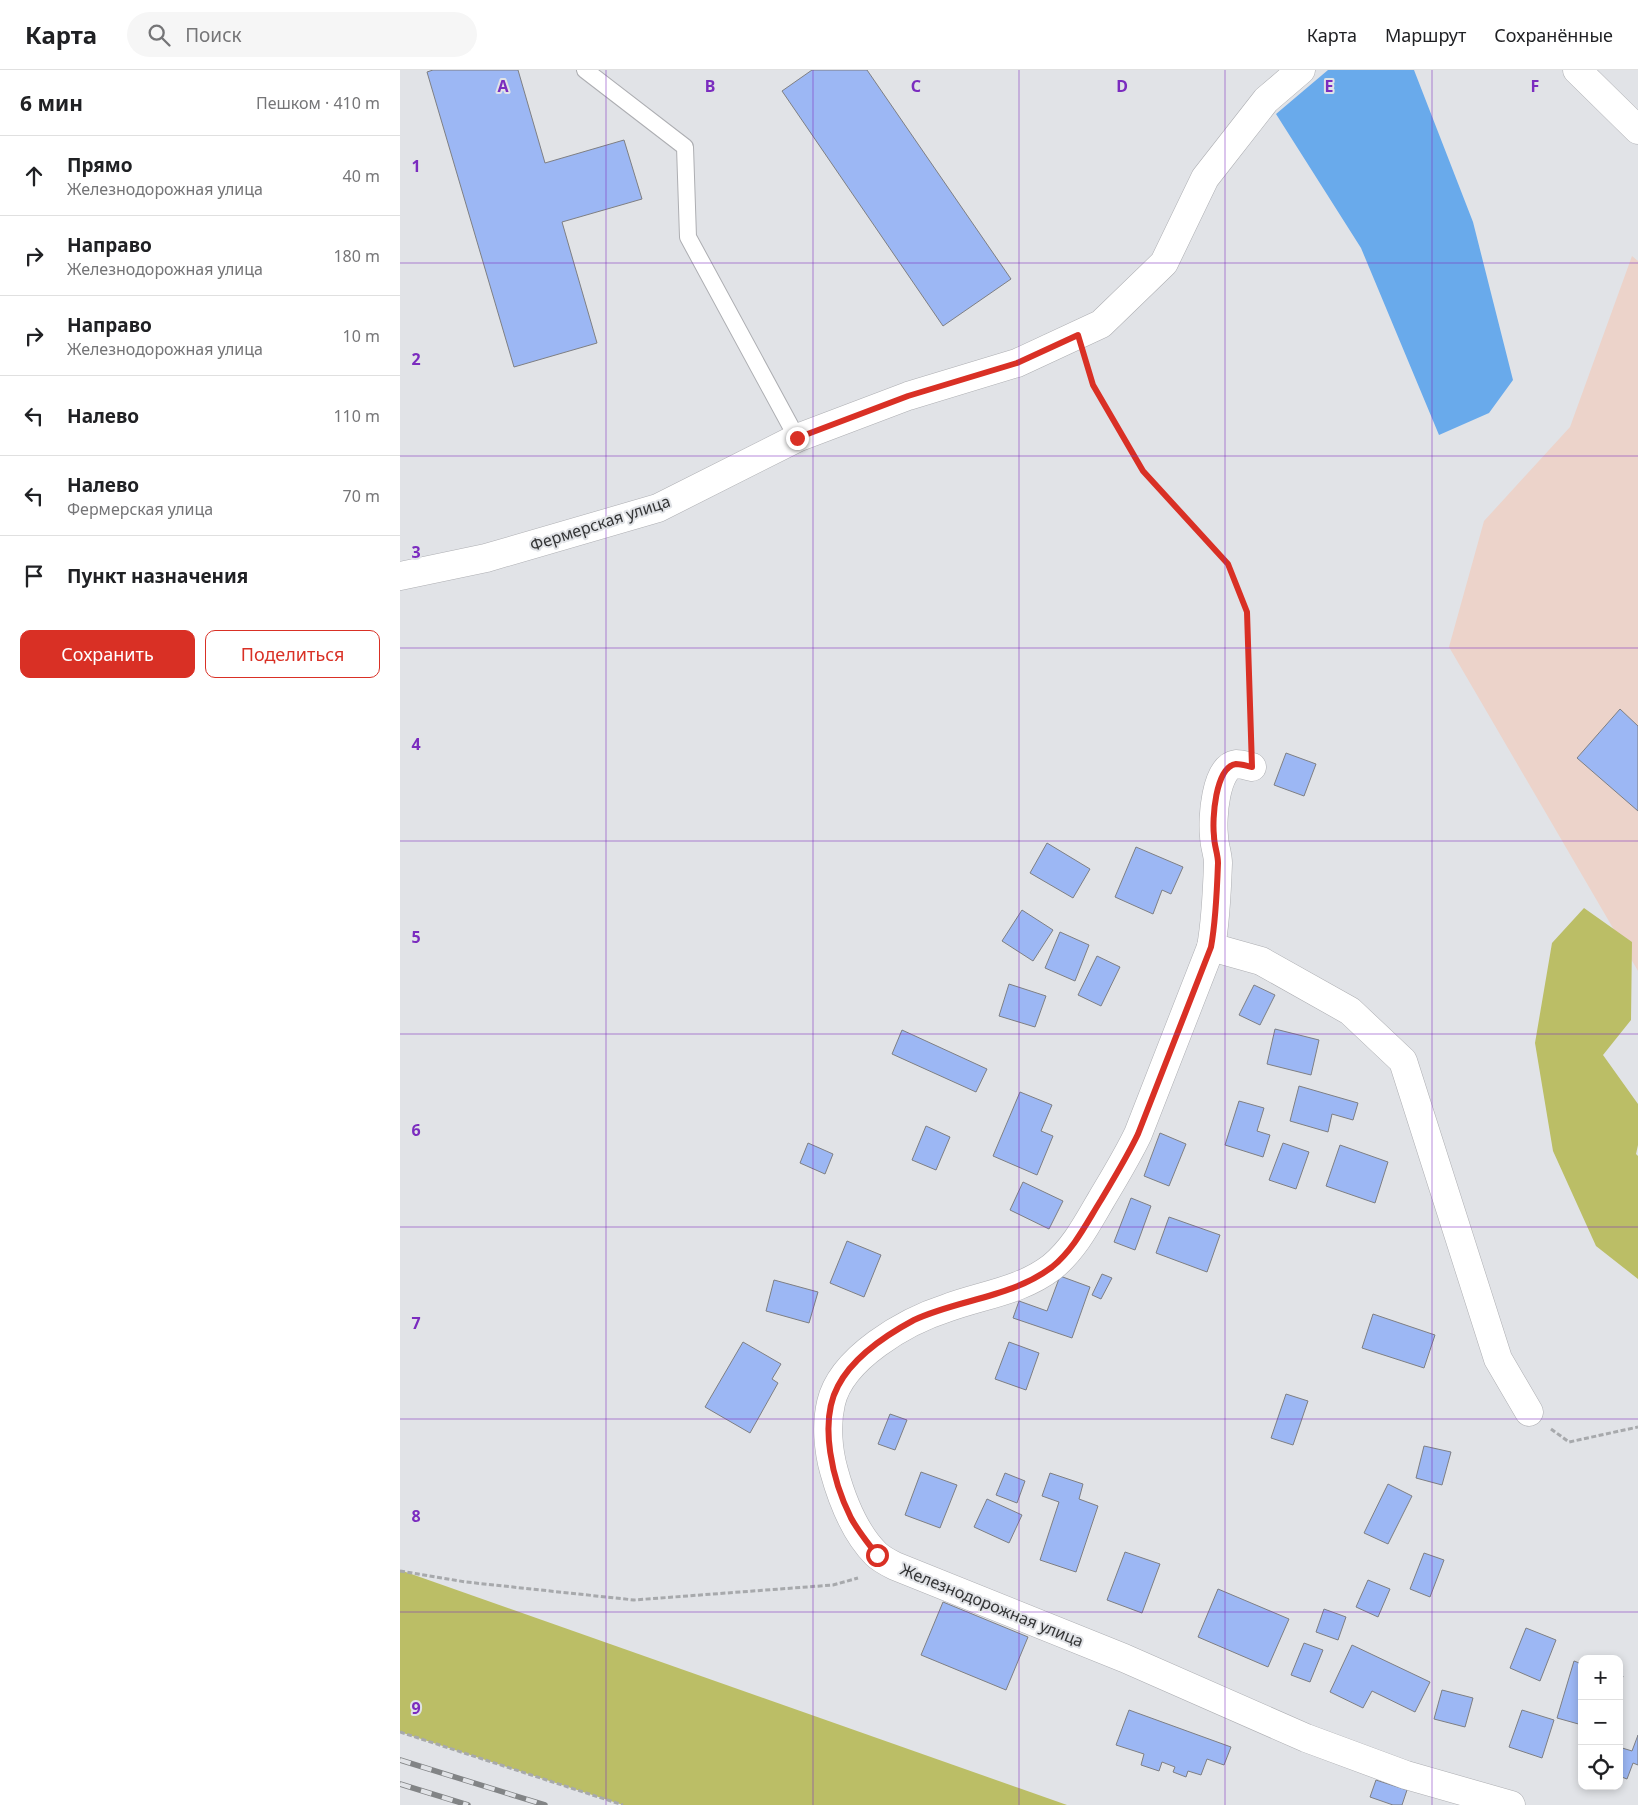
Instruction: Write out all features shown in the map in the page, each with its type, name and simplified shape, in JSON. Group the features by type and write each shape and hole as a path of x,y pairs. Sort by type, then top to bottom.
{"street":[{"name":"Фермерская улица","path":"400,576 486,558 658,508 797,438 908,396 1017,363 1101,324 1164,263 1205,178 1266,100 1301,70"},
{"path":"1577,70 1638,130"},
{"name":"Железнодорожная улица","path":"1252,767 1236,764 1227,769 1220,782 1213,816 1218,860 1215,919 1211,947 1138,1134 1123,1164 1073,1247 1051,1267 1009,1290 947,1307 915,1320 869,1350 852,1366 838,1385 831,1402 829,1444 833,1467 841,1496 852,1519 877,1555 895,1566 1182,1682 1266,1722 1306,1738 1406,1775 1511,1805"},
{"path":"1211,947 1261,961 1350,1011 1403,1061 1498,1359 1529,1412"}],"lane":[{"path":"585,70 685,147 688,237 797,438"}],"path":[{"path":"1078,335 1093,385 1143,471 1228,564 1247,612 1252,767"},
{"path":"1529,1412 1569,1442 1638,1427"},
{"path":"400,1571 466,1582 634,1600 833,1585 895,1566"},
{"path":"400,1732 623,1805"}],"shaded area":[{"path":"1632,256 1638,261 1638,971 1449,647 1484,521 1570,427"}],"green space":[{"path":"1584,908 1632,942 1631,1020 1603,1055 1638,1104 1638,1145 1636,1154 1638,1156 1638,1279 1596,1246 1553,1151 1535,1043 1552,943"},
{"path":"400,1570 1067,1805 623,1805 400,1732"}],"water":[{"path":"1328,70 1414,70 1473,222 1513,380 1489,413 1439,435 1361,248 1276,114"}],"building":[{"path":"433,70 518,70 545,163 624,140 642,199 562,222 597,343 514,367 427,72"},
{"path":"812,70 867,70 1011,279 943,326 782,91"},
{"path":"1620,709 1638,726 1638,811 1577,758"},
{"path":"1286,753 1316,764 1304,796 1274,785"},
{"path":"1047,843 1090,869 1073,898 1030,873"},
{"path":"1136,847 1183,867 1171,894 1162,890 1153,914 1115,897"},
{"path":"1022,910 1053,930 1033,961 1002,941"},
{"path":"1060,932 1089,945 1075,981 1045,968"},
{"path":"1097,956 1120,967 1101,1006 1078,995"},
{"path":"1009,984 1046,996 1035,1027 999,1016"},
{"path":"1254,985 1275,995 1260,1025 1239,1015"},
{"path":"1275,1029 1319,1040 1311,1075 1267,1064"},
{"path":"902,1030 987,1069 976,1092 892,1054"},
{"path":"1299,1086 1358,1103 1353,1120 1332,1114 1328,1132 1290,1121"},
{"path":"1020,1092 1052,1105 1041,1131 1053,1136 1037,1175 993,1156"},
{"path":"1239,1101 1264,1108 1257,1131 1270,1135 1263,1157 1225,1145"},
{"path":"926,1126 950,1137 936,1170 912,1160"},
{"path":"1160,1133 1186,1144 1169,1186 1144,1176"},
{"path":"808,1143 833,1154 825,1174 800,1163"},
{"path":"1283,1143 1309,1152 1296,1189 1269,1180"},
{"path":"1340,1145 1388,1162 1375,1203 1326,1186"},
{"path":"1023,1182 1063,1201 1049,1229 1010,1210"},
{"path":"1131,1198 1151,1206 1135,1250 1114,1242"},
{"path":"1169,1217 1220,1235 1207,1272 1156,1253"},
{"path":"847,1241 881,1255 864,1297 830,1283"},
{"path":"1102,1274 1112,1278 1101,1299 1092,1295"},
{"path":"1060,1276 1090,1287 1072,1338 1013,1318 1019,1301 1047,1311"},
{"path":"774,1280 818,1292 809,1323 766,1311"},
{"path":"1373,1314 1435,1335 1424,1368 1362,1348"},
{"path":"743,1342 781,1364 772,1379 778,1383 750,1433 705,1407"},
{"path":"1009,1342 1039,1353 1026,1390 995,1379"},
{"path":"1286,1394 1308,1401 1293,1445 1271,1438"},
{"path":"890,1414 907,1420 895,1450 878,1444"},
{"path":"1424,1446 1451,1452 1442,1485 1416,1478"},
{"path":"921,1472 957,1485 940,1528 905,1515"},
{"path":"1005,1473 1025,1481 1017,1503 996,1495"},
{"path":"1050,1473 1083,1484 1079,1499 1098,1506 1076,1572 1040,1560 1059,1502 1042,1496"},
{"path":"1388,1484 1412,1496 1388,1544 1364,1533"},
{"path":"987,1499 1022,1515 1009,1543 974,1527"},
{"path":"1125,1552 1160,1564 1142,1613 1107,1600"},
{"path":"1424,1553 1444,1560 1430,1597 1410,1589"},
{"path":"1368,1580 1390,1589 1378,1617 1356,1607"},
{"path":"1218,1589 1289,1619 1268,1667 1198,1637"},
{"path":"943,1602 1028,1637 1006,1690 921,1655"},
{"path":"1324,1609 1346,1617 1338,1640 1316,1632"},
{"path":"1526,1628 1556,1640 1540,1681 1510,1668"},
{"path":"1304,1643 1323,1650 1310,1682 1291,1675"},
{"path":"1352,1645 1430,1682 1415,1712 1372,1691 1363,1708 1330,1692"},
{"path":"1574,1661 1578,1662 1578,1724 1557,1718"},
{"path":"1442,1690 1473,1698 1465,1727 1434,1719"},
{"path":"1129,1710 1231,1747 1224,1765 1207,1759 1201,1775 1188,1771 1186,1777 1173,1772 1175,1767 1162,1762 1159,1771 1141,1765 1144,1754 1116,1745"},
{"path":"1522,1710 1554,1720 1542,1758 1509,1747"},
{"path":"1638,1735 1638,1765 1633,1763 1627,1779 1623,1778 1623,1748 1632,1751"},
{"path":"1376,1780 1407,1790 1402,1805 1393,1805 1370,1797"}],"railway":[{"path":"400,1760 545,1805"},
{"path":"400,1784 468,1805"}],"route":[{"path":"797,438 908,396 1017,363 1078,335 1093,385 1143,471 1228,564 1247,612 1252,767 1236,764 1227,769 1220,782 1213,816 1218,860 1214,933 1211,947 1138,1134 1123,1164 1073,1247 1051,1267 1009,1290 947,1307 915,1320 892,1333 869,1350 852,1366 838,1385 831,1402 829,1444 841,1496 863,1538 877,1555"}]}
